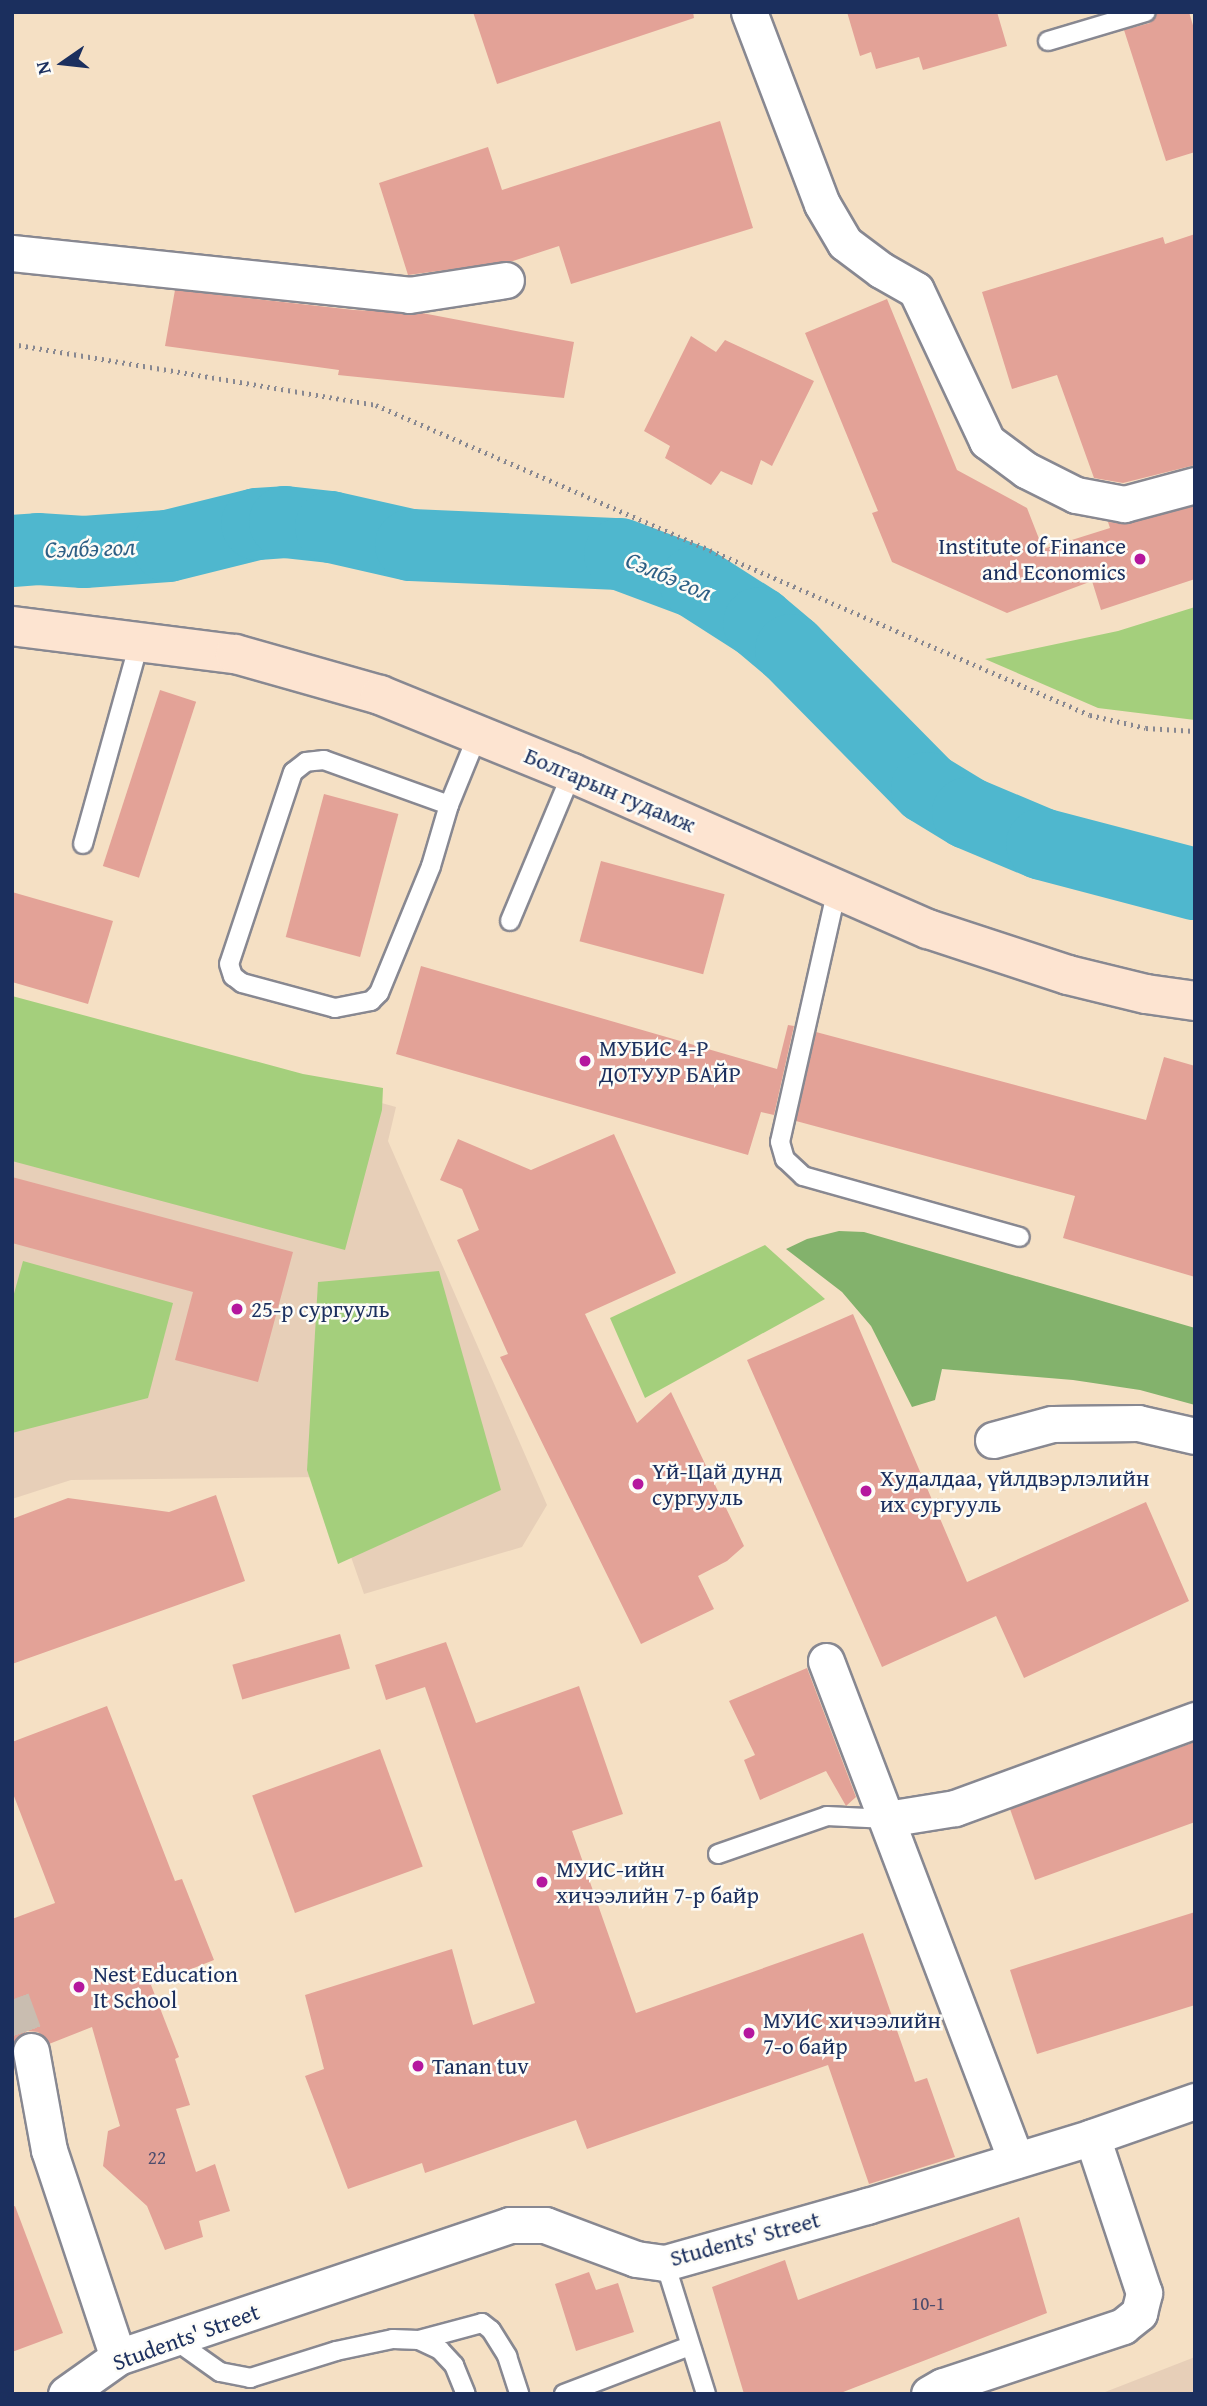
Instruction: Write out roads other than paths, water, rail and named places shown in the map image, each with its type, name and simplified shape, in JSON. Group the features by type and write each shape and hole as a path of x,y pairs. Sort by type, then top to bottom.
{"street":[{"path":"749,12 822,204 845,243 881,270 916,290 987,441 1026,470 1076,495 1124,503 1195,485"},
{"path":"12,253 409,295 506,280"},
{"name":"Болгарын гудамж","path":"12,626 51,628 139,644 235,654 380,695 572,773 928,929 1006,957 1146,994 1195,1001"},
{"path":"993,1440 1052,1424 1138,1423 1195,1436"},
{"path":"826,1661 1016,2160"},
{"path":"887,1819 955,1808 1195,1720"},
{"path":"31,2050 49,2150 118,2357"},
{"name":"Students' Street","path":"66,2394 118,2357 510,2225 545,2225 636,2259 665,2263 1092,2137 1195,2101"},
{"path":"929,2394 943,2386 1123,2326 1139,2313 1144,2292 1092,2137"}],"lane":[{"path":"1048,41 1146,12"},
{"path":"83,844 139,644"},
{"path":"449,805 324,760 306,762 293,772 229,964 233,976 242,983 335,1008 371,1002 379,993 431,866 449,805 478,734"},
{"path":"510,921 572,773"},
{"path":"837,889 780,1142 785,1159 803,1176 1020,1237"},
{"path":"718,1854 827,1816 887,1819"},
{"path":"665,2263 706,2394"},
{"path":"172,2338 220,2372 250,2378 336,2351 393,2339 419,2340 482,2323 491,2330 507,2356 519,2394"},
{"path":"419,2340 440,2350 454,2365 466,2394"},
{"path":"564,2394 690,2346"}],"waterway":[{"name":"Сэлбэ гол","path":"12,551 38,549 84,552 168,546 257,524 285,522 331,527 411,545 620,554 695,582 759,623 791,650 927,788 968,813 1042,844 1195,884"}],"tunnel":[{"path":"12,1999 31,2051"}],"place":[{"name":"Institute of Finance and Economics","path":"1140,559"},
{"name":"МУБИС 4-Р ДОТУУР БАЙР","path":"585,1061"},
{"name":"25-р сургууль","path":"237,1309"},
{"name":"Үй-Цай дунд сургууль","path":"638,1484"},
{"name":"Худалдаа, үйлдвэрлэлийн их сургууль","path":"866,1491"},
{"name":"МУИС-ийн хичээлийн 7-р байр","path":"542,1882"},
{"name":"Nest Education It School","path":"79,1987"},
{"name":"МУИС хичээлийн 7-о байр","path":"749,2033"},
{"name":"Tanan tuv","path":"418,2066"}]}
